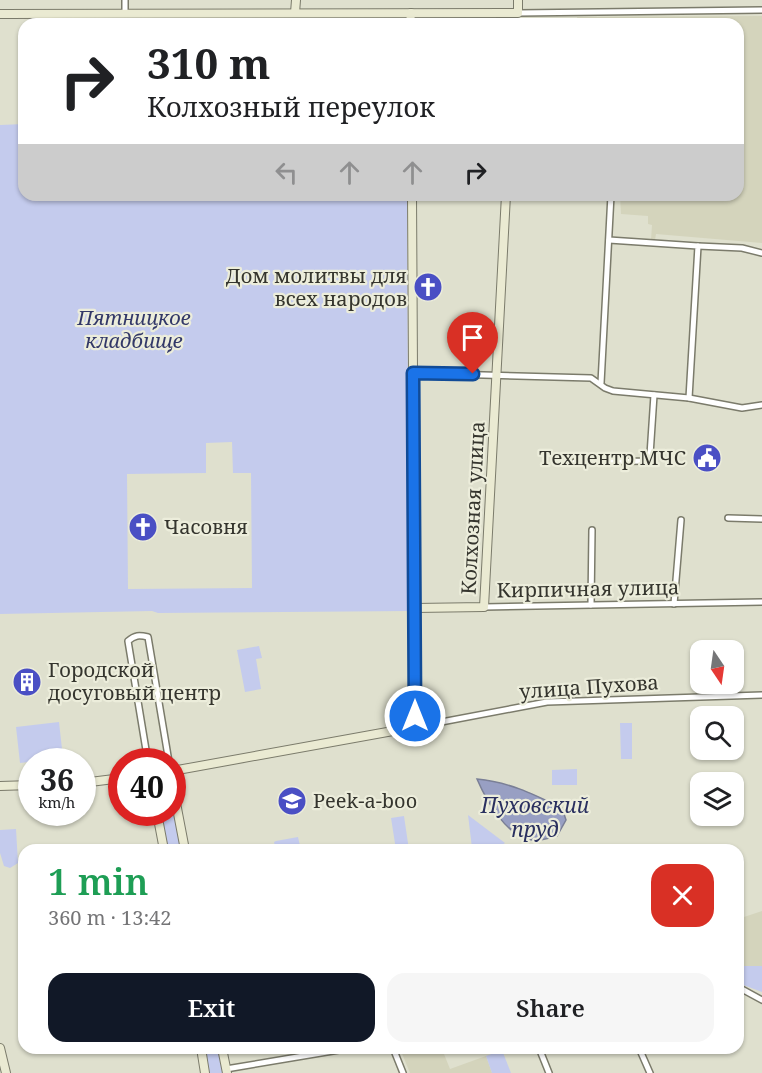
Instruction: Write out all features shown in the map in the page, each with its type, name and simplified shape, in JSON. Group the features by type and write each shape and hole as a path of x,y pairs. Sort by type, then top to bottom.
{"street":[{"path":"125,0 125,13"},
{"path":"295,13 296,0"},
{"path":"518,0 518,13"},
{"path":"0,14 762,10"},
{"path":"411,13 411,18"},
{"path":"412,201 415,727"},
{"name":"Колхозная улица","path":"484,607 506,201"},
{"path":"601,384 611,201"},
{"path":"609,240 742,248 762,253"},
{"path":"689,398 698,246"},
{"path":"413,373 591,378 613,391 689,398 742,408 762,405"},
{"path":"575,462 645,461 650,455 654,395"},
{"path":"728,518 762,519"},
{"path":"674,604 681,520"},
{"path":"591,605 592,530"},
{"name":"Кирпичная улица","path":"415,608 762,602"},
{"path":"146,748 128,641 140,635 148,637 167,748"},
{"name":"улица Пухова","path":"186,768 547,702 762,695"},
{"path":"0,786 18,785"},
{"path":"159,826 163,844"},
{"path":"180,826 184,844"},
{"path":"744,990 762,1000"},
{"path":"0,1048 6,1073"},
{"path":"202,1054 205,1073"},
{"path":"223,1054 227,1071 319,1054"},
{"path":"395,1054 403,1073"},
{"path":"541,1054 549,1073"},
{"path":"642,1054 650,1073"}],"shaded area":[{"path":"762,16 762,243 656,234 655,240 651,240 652,225 648,224 648,216 621,214 620,201 744,201 744,18 577,17"},
{"path":"762,911 762,966 744,966 744,917"},
{"path":"402,1054 444,1054 450,1069 486,1056 492,1073 410,1073"}],"green space":[{"name":"Пятницкое кладбище","path":"18,124 18,201 407,201 409,611 158,613 152,611 0,614 0,125","holes":["232,442 233,473 251,473 252,588 128,589 127,474 206,473 206,443"]},
{"path":"259,646 262,658 256,659 261,689 245,692 237,650"},
{"path":"59,722 62,748 18,748 16,727"},
{"path":"620,723 632,723 632,759 621,759"},
{"path":"577,769 577,785 552,785 552,770"},
{"path":"468,815 505,843 503,844 472,844"},
{"path":"404,816 408,844 395,844 391,818"},
{"path":"159,826 180,826 184,844 163,844"},
{"path":"16,829 18,863 10,868 4,866 0,853 0,830"},
{"path":"298,837 300,844 274,844 276,841"},
{"path":"744,966 762,966 762,992 744,985"},
{"path":"202,1054 224,1054 228,1073 205,1073"},
{"path":"504,1054 511,1073 492,1073 486,1056"}],"water":[{"name":"Пуховский пруд","path":"477,779 531,793 562,808 566,820 557,836 533,840 515,833 499,817"}],"place":[{"name":"Дом молитвы для всех народов","path":"428,287"},
{"name":"Техцентр МЧС","path":"707,458"},
{"name":"Часовня","path":"143,527"},
{"name":"Городской досуговый центр","path":"27,682"},
{"name":"Peek-a-boo","path":"292,801"}],"route":[{"path":"415,716 413,373 473,374"}]}
